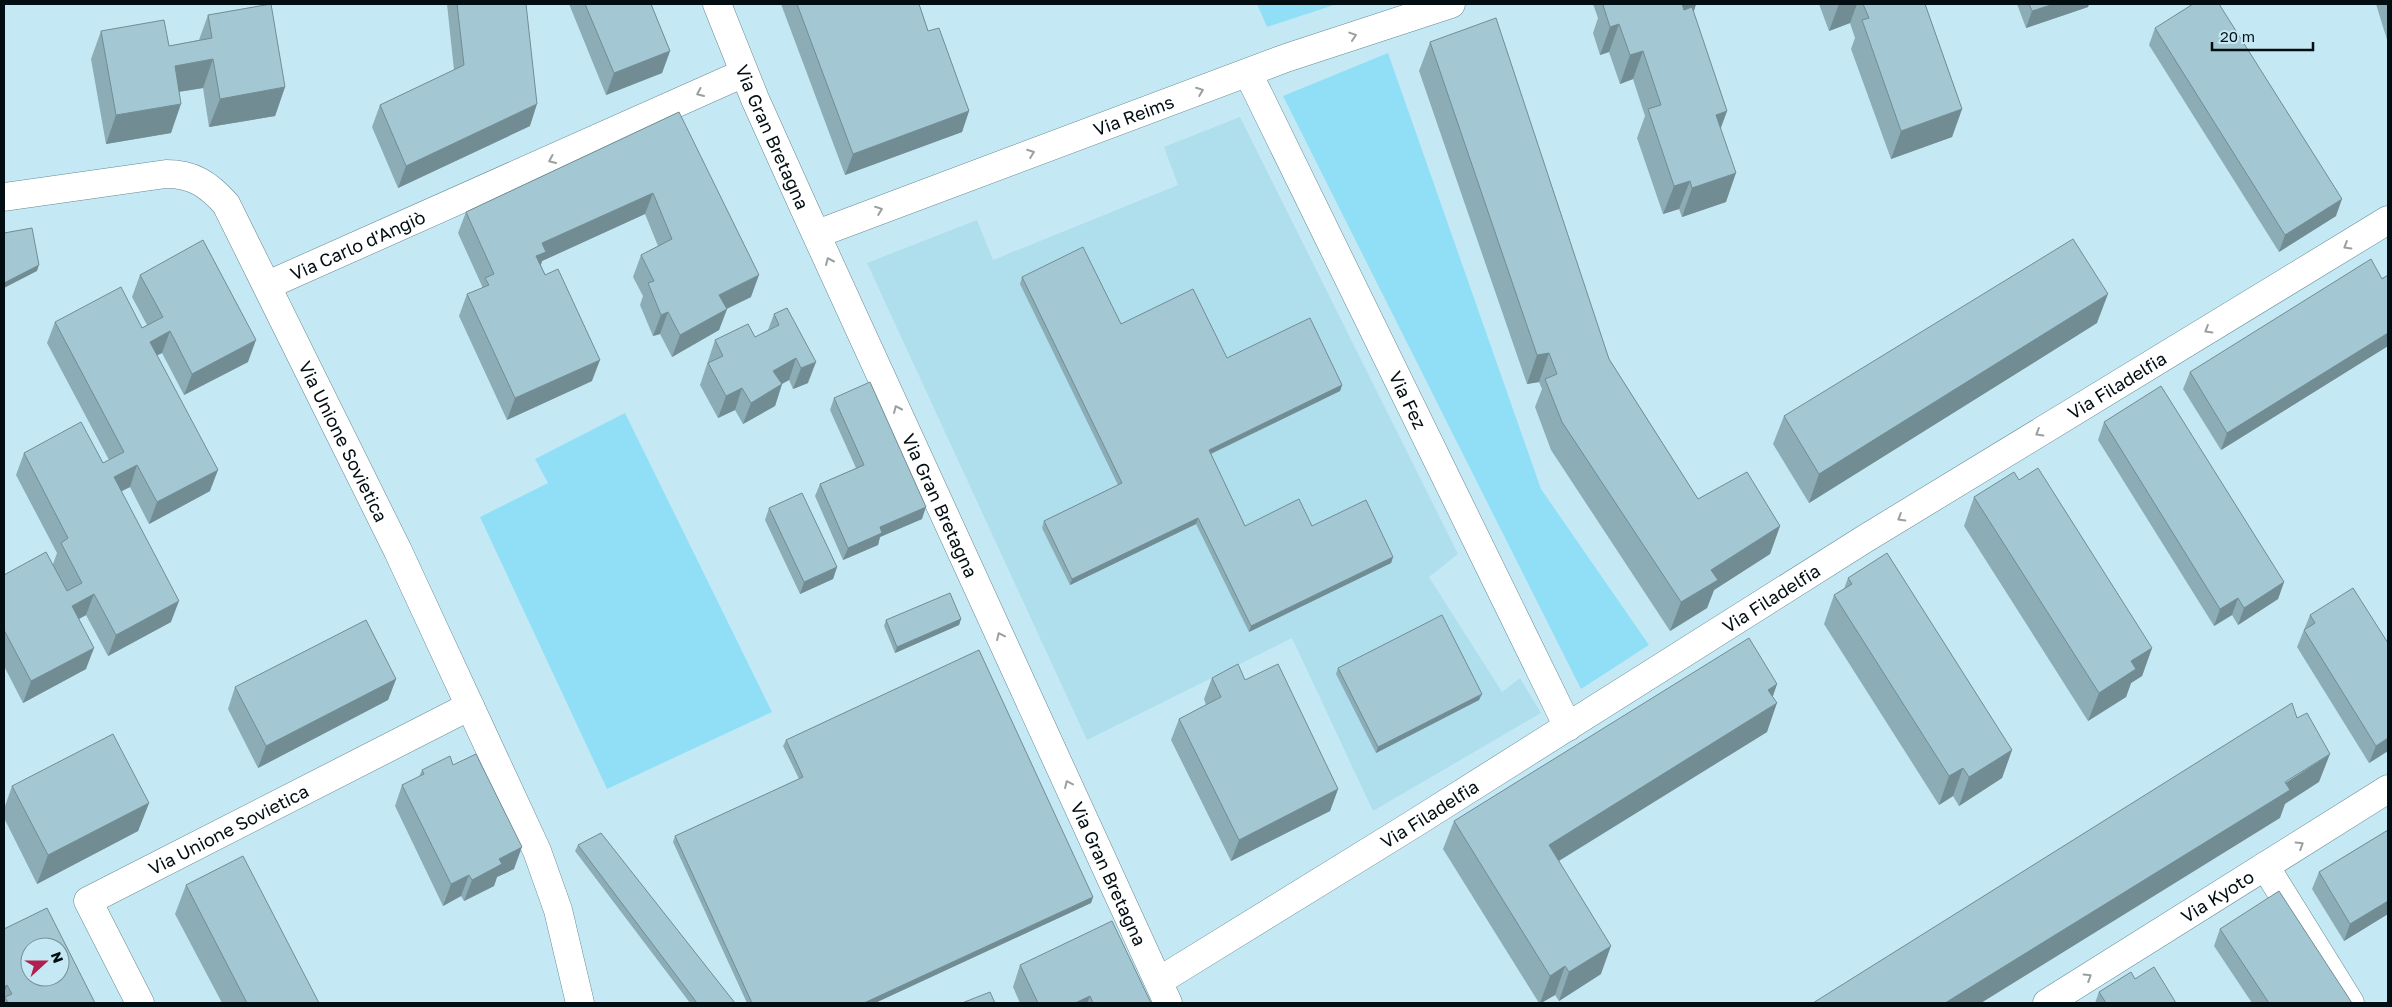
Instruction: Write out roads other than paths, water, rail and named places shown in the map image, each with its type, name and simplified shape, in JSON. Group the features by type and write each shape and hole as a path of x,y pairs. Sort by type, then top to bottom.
{"street":[{"name":"Via Gran Bretagna","path":"717,4 744,73 1164,992"},
{"name":"Via Reims","path":"817,234 1248,73 1451,4"},
{"name":"Via Carlo d'Angiò","path":"4,197 166,174 190,176 206,184 226,204 268,285 744,73"},
{"name":"Via Fez","path":"1248,73 1568,727"},
{"name":"Via Filadelfia","path":"1164,992 1568,727 1863,540 2388,220"},
{"name":"Via Unione Sovietica","path":"268,285 470,706 548,879 558,910 580,1003"},
{"name":"Via Unione Sovietica","path":"140,1003 88,901 470,706"},
{"name":"Via Kyoto","path":"2047,1003 2388,789"},
{"path":"2265,866 2350,1003"}]}
